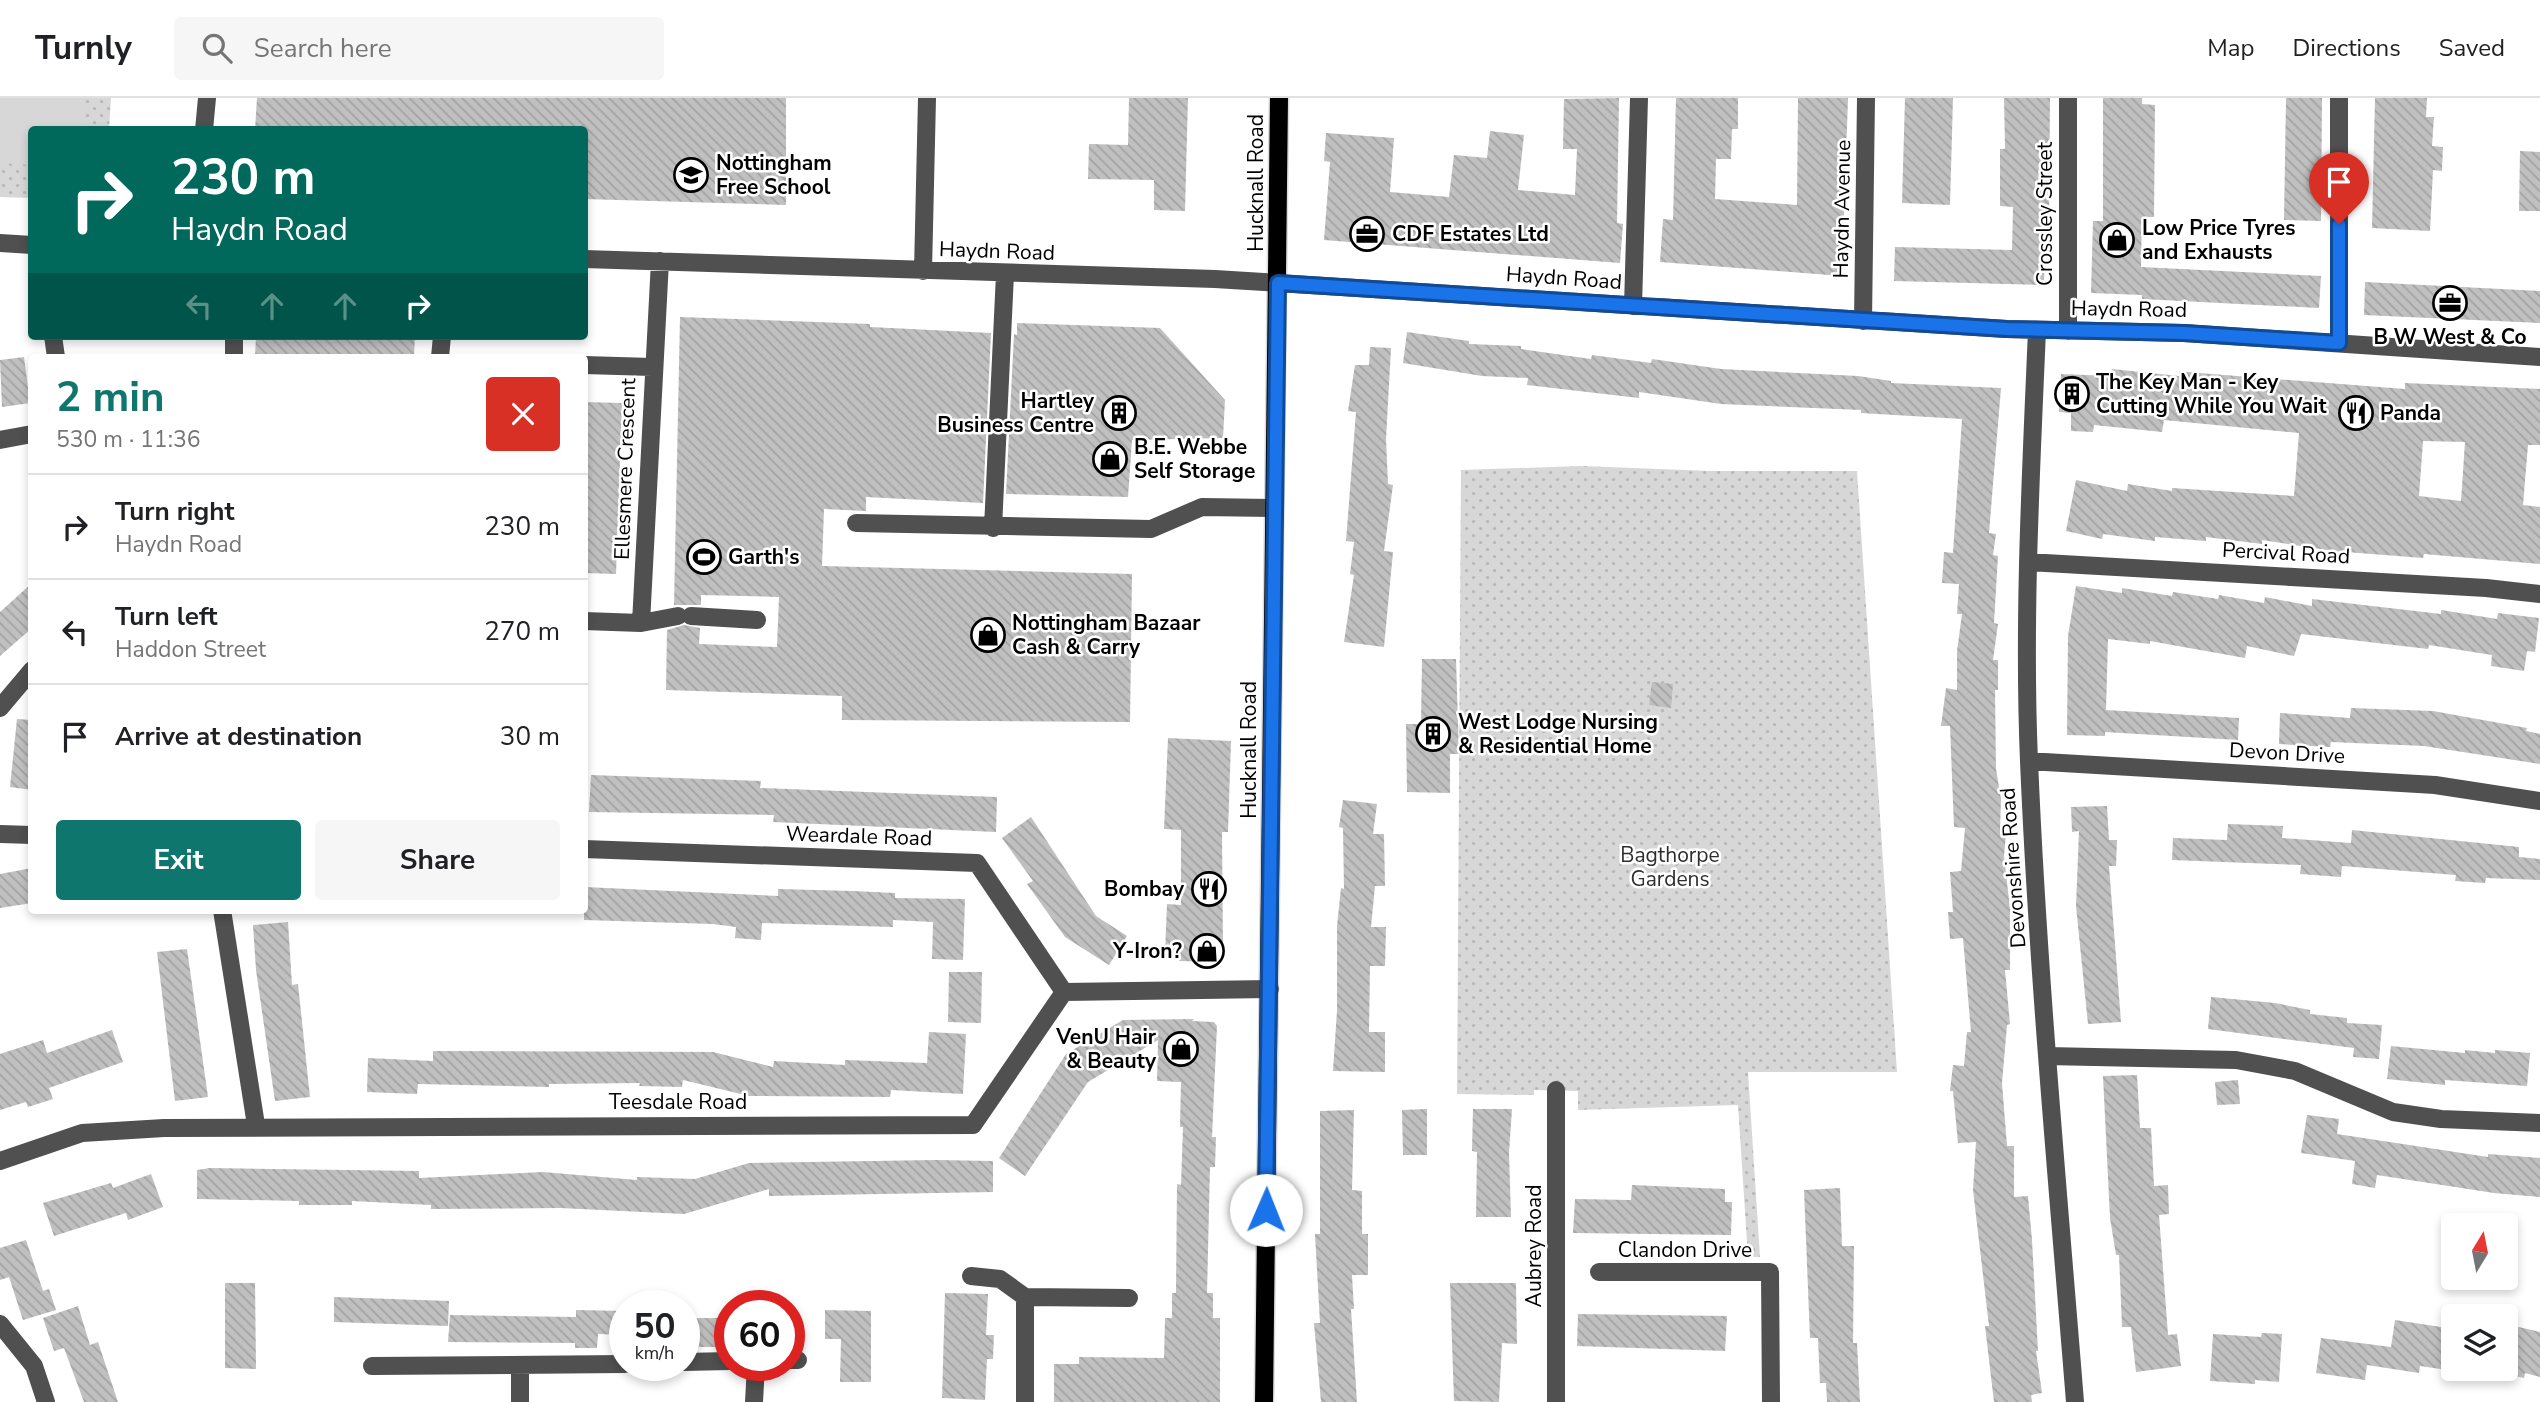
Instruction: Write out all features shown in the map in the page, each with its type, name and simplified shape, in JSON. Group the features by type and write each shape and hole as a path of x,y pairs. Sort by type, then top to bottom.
{"main road":[{"name":"Hucknall Road","path":"1264,1402 1279,98"}],"street":[{"path":"204,126 207,98"},
{"path":"923,271 927,98"},
{"path":"1633,306 1639,98"},
{"name":"Haydn Avenue","path":"1863,321 1866,98"},
{"name":"Crossley Street","path":"2068,98 2068,331"},
{"path":"2339,98 2339,343"},
{"path":"0,243 28,245"},
{"name":"Haydn Road","path":"588,259 1201,278 1863,321 2037,330 2184,333 2540,357"},
{"name":"Ellesmere Crescent","path":"641,622 652,367 660,261"},
{"path":"993,528 1005,274"},
{"name":"Devonshire Road","path":"2037,330 2029,562 2029,761 2047,1056 2075,1402"},
{"path":"588,365 652,367"},
{"path":"0,440 28,434"},
{"path":"856,523 993,528 1151,529 1202,507 1274,508"},
{"name":"Percival Road","path":"2029,562 2486,588 2540,594"},
{"path":"588,621 641,622 685,616 757,620"},
{"path":"0,708 28,675"},
{"name":"Devon Drive","path":"2029,761 2435,785 2540,801"},
{"path":"0,834 28,835"},
{"name":"Weardale Road","path":"588,849 978,863 1064,992"},
{"path":"223,914 256,1125"},
{"path":"1064,992 1269,989"},
{"name":"Teesdale Road","path":"0,1161 82,1133 256,1125 973,1125 1064,992"},
{"path":"2047,1056 2236,1060 2295,1071 2393,1112 2441,1119 2540,1123"},
{"name":"Aubrey Road","path":"1556,1090 1556,1402"},
{"name":"Clandon Drive","path":"1599,1272 1770,1272 1771,1402"},
{"path":"971,1276 1000,1279 1025,1297 1129,1298"},
{"path":"1025,1297 1025,1402"},
{"path":"0,1324 34,1366 46,1402"},
{"path":"372,1366 609,1364"},
{"path":"520,1367 520,1402"},
{"path":"754,1402 755,1381"}],"green space":[{"path":"0,98 111,98 109,126 28,126 28,198 0,197"},
{"path":"0,98 85,98 84,126 28,126 28,165 0,163"},
{"name":"Bagthorpe Gardens","path":"1582,466 1711,471 1857,471 1897,1072 1748,1072 1760,1257 1748,1257 1738,1105 1578,1110 1578,1091 1534,1090 1534,1095 1457,1094 1461,470"}],"building":[{"name":"Nottingham Free School","path":"257,98 786,98 786,205 588,199 588,126 255,126"},
{"path":"1129,98 1188,98 1185,211 1154,210 1154,180 1088,179 1089,144 1128,145"},
{"path":"1619,98 1617,223 1623,224 1620,263 1324,240 1330,162 1324,161 1326,133 1394,138 1390,192 1449,197 1454,155 1487,158 1490,131 1524,135 1518,190 1575,195 1577,149 1563,149 1564,99"},
{"path":"1676,98 1738,98 1738,129 1732,129 1731,159 1716,159 1715,199 1797,205 1798,98 1848,98 1842,276 1660,262 1663,219 1673,220"},
{"path":"1905,98 1953,98 1950,205 1902,203"},
{"path":"2004,98 2050,98 2049,228 2045,227 2044,285 1894,281 1895,247 2012,250 2013,207 2000,206 2000,149 2005,149"},
{"path":"2103,98 2142,98 2142,104 2155,105 2154,217 2142,217 2141,267 2321,276 2319,308 2142,299 2142,295 2091,293 2093,221 2103,221"},
{"path":"2286,98 2322,98 2321,221 2284,220"},
{"path":"2375,98 2427,98 2426,117 2434,117 2432,146 2443,147 2442,171 2433,170 2430,231 2372,228"},
{"path":"2520,151 2540,152 2540,211 2519,211"},
{"path":"2365,282 2540,291 2540,323 2364,315"},
{"path":"680,317 870,324 870,327 991,333 983,503 866,497 866,511 824,509 822,566 1132,574 1130,722 842,720 842,696 666,690 667,630 684,625 700,628 699,644 777,647 779,597 701,595 701,605 674,605"},
{"name":"Hartley Business Centre","path":"1017,323 1160,328 1225,400 1223,438 1132,440 1128,497 1006,494 1014,334 1017,335"},
{"path":"1407,332 1469,341 1469,344 1521,346 1521,349 1591,359 1592,355 1651,363 1652,359 1721,369 1858,376 1891,383 2001,388 1989,533 1996,534 1993,555 1998,556 1994,623 1998,624 1993,660 1998,660 1998,690 1995,690 1996,769 2001,799 2000,833 2006,834 2004,856 2010,909 2010,970 2005,970 2010,1024 2007,1025 2002,1083 2007,1146 2014,1146 2014,1197 2028,1196 2036,1351 2042,1393 2031,1395 2032,1402 1994,1402 1985,1326 1989,1326 1973,1190 1976,1142 1958,1143 1953,1091 1950,1091 1953,1065 1964,1066 1967,1032 1971,1032 1963,938 1950,939 1948,912 1953,912 1950,872 1961,871 1965,828 1954,827 1950,726 1941,726 1946,688 1957,690 1957,651 1962,614 1957,614 1959,584 1942,583 1944,552 1953,553 1962,419 1861,413 1861,410 1721,404 1639,392 1639,398 1527,385 1528,378 1482,376 1403,363"},
{"path":"256,340 415,340 414,354 255,354"},
{"path":"1370,347 1391,348 1386,439 1388,484 1393,485 1384,551 1393,552 1384,647 1344,642 1354,575 1350,574 1354,542 1346,541 1356,412 1348,411 1355,365 1369,365"},
{"path":"24,357 28,403 2,407 0,360"},
{"path":"2112,369 2179,376 2179,371 2405,389 2405,383 2540,389 2540,445 2528,445 2523,505 2540,507 2540,564 2424,554 2423,558 2333,551 2262,540 2262,544 2206,537 2206,541 2155,537 2155,541 2103,534 2102,539 2066,531 2076,480 2127,491 2128,484 2172,491 2172,488 2294,496 2299,433 2164,420 2162,432 2094,425 2093,432 2071,431 2071,413 2059,412 2061,374 2111,376","holes":["2423,441 2465,442 2461,501 2419,496"]},
{"path":"588,402 622,403 616,574 588,573"},
{"path":"2076,586 2122,593 2122,588 2172,596 2173,592 2218,599 2219,595 2264,603 2265,597 2312,606 2312,599 2441,614 2441,610 2497,619 2498,613 2539,618 2535,652 2527,651 2524,671 2491,666 2492,655 2429,645 2428,649 2301,634 2294,656 2247,646 2245,658 2150,641 2150,644 2108,639 2106,710 2239,718 2238,740 2105,732 2105,736 2067,735 2068,636"},
{"path":"28,587 28,632 0,656 0,612"},
{"name":"West Lodge Nursing & Residential Home","path":"1422,659 1456,659 1459,754 1450,754 1450,793 1407,792 1406,724 1421,724"},
{"path":"1652,682 1673,684 1671,708 1649,705"},
{"path":"2351,708 2433,711 2527,728 2526,731 2540,734 2540,764 2424,746 2331,742 2330,747 2279,744 2280,713 2350,718"},
{"path":"17,719 28,720 28,789 10,787"},
{"path":"1168,738 1231,741 1228,832 1222,832 1223,953 1219,953 1218,962 1179,961 1180,954 1165,953 1167,904 1181,905 1181,830 1164,829"},
{"path":"591,775 761,781 760,788 997,797 996,832 773,822 774,815 589,812"},
{"path":"1343,800 1377,804 1373,834 1384,834 1385,886 1375,886 1371,927 1386,927 1385,966 1370,966 1369,1032 1385,1032 1385,1072 1333,1071 1337,1011 1337,926 1341,888 1344,889 1343,828 1339,827"},
{"path":"2107,806 2109,840 2117,840 2116,866 2109,866 2121,1022 2088,1024 2076,906 2079,831 2072,832 2071,807"},
{"path":"1031,817 1096,916 1127,936 1109,965 1065,937 1027,884 1033,881 1002,838"},
{"path":"2228,824 2283,826 2282,838 2351,843 2352,830 2519,847 2519,857 2540,859 2540,880 2486,878 2485,883 2455,881 2456,875 2342,866 2341,877 2300,874 2301,865 2172,860 2173,838 2227,840"},
{"path":"28,869 28,904 0,908 0,874"},
{"path":"588,887 778,896 778,889 853,891 895,893 895,898 965,899 963,960 932,959 933,922 893,920 893,927 762,923 761,940 735,938 736,927 713,924 584,920 584,914 588,914"},
{"path":"288,922 292,985 298,984 310,1097 275,1101 256,970 253,925"},
{"path":"187,949 208,1097 175,1101 157,952"},
{"path":"949,972 982,972 981,1023 948,1022"},
{"path":"2211,997 2275,1003 2310,1010 2310,1014 2347,1018 2347,1023 2382,1025 2379,1059 2353,1057 2354,1048 2208,1029"},
{"path":"1194,1019 1192,1021 1214,1022 1217,1026 1212,1137 1216,1137 1215,1167 1210,1167 1207,1293 1213,1293 1213,1318 1220,1318 1220,1402 1054,1402 1054,1364 1079,1364 1079,1357 1164,1358 1165,1318 1172,1318 1172,1293 1176,1293 1177,1184 1181,1185 1183,1127 1180,1127 1181,1082 1157,1081 1158,1040 1088,1082 1025,1176 999,1158 1066,1054 1123,1020"},
{"path":"112,1030 123,1062 49,1088 53,1099 28,1107 26,1102 0,1110 0,1054 43,1040 47,1053"},
{"path":"929,1032 966,1034 963,1094 891,1090 890,1097 749,1096 683,1080 682,1087 639,1086 640,1083 549,1084 549,1087 418,1084 417,1094 367,1092 368,1058 433,1061 433,1051 713,1052 773,1067 774,1061 845,1065 845,1060 927,1063"},
{"path":"2391,1046 2465,1053 2465,1050 2495,1053 2495,1050 2530,1053 2527,1086 2445,1080 2445,1085 2387,1079"},
{"path":"2137,1075 2140,1128 2151,1128 2154,1186 2168,1185 2169,1214 2159,1215 2168,1335 2177,1334 2181,1366 2136,1372 2131,1327 2122,1327 2119,1255 2116,1255 2110,1218 2103,1076"},
{"path":"2238,1080 2240,1104 2217,1105 2215,1082"},
{"path":"1427,1109 1427,1155 1403,1155 1402,1110"},
{"path":"1473,1109 1512,1109 1509,1153 1511,1217 1476,1217 1477,1152 1472,1151"},
{"path":"1354,1110 1352,1190 1362,1191 1362,1234 1368,1234 1368,1275 1352,1275 1354,1309 1351,1309 1357,1402 1321,1402 1314,1323 1320,1323 1315,1234 1320,1234 1320,1111"},
{"path":"2307,1115 2339,1119 2337,1134 2488,1157 2488,1154 2540,1158 2540,1197 2494,1193 2377,1175 2375,1188 2352,1184 2355,1161 2301,1153"},
{"path":"993,1161 993,1192 769,1196 769,1189 684,1214 560,1208 431,1209 431,1205 352,1201 352,1205 299,1205 299,1201 197,1199 197,1170 210,1168 419,1171 419,1178 543,1172 637,1180 637,1177 695,1179 749,1163"},
{"path":"151,1174 163,1207 128,1220 126,1213 54,1236 43,1203 111,1183 113,1188"},
{"path":"1632,1185 1725,1189 1725,1202 1732,1202 1731,1235 1573,1233 1575,1199 1631,1200"},
{"path":"1840,1188 1842,1246 1854,1246 1853,1343 1857,1343 1860,1402 1827,1402 1826,1383 1820,1383 1818,1338 1810,1338 1804,1190"},
{"path":"26,1240 43,1291 49,1289 56,1310 23,1320 9,1277 0,1280 0,1248"},
{"path":"225,1283 255,1283 256,1369 225,1368"},
{"path":"1450,1283 1516,1283 1517,1344 1502,1343 1499,1402 1454,1401"},
{"path":"945,1293 988,1294 986,1335 994,1335 993,1359 987,1359 985,1400 942,1398"},
{"path":"334,1297 449,1301 448,1326 334,1322"},
{"path":"78,1306 90,1345 98,1342 118,1402 84,1402 64,1348 54,1351 43,1318"},
{"path":"576,1310 609,1311 609,1334 598,1334 597,1348 575,1348 575,1343 448,1342 450,1315 576,1317"},
{"path":"825,1310 871,1311 871,1382 840,1382 841,1339 825,1339"},
{"path":"1578,1314 1727,1316 1725,1351 1577,1346"},
{"path":"700,1318 714,1318 714,1347 700,1347"},
{"path":"2395,1320 2441,1327 2441,1369 2420,1366 2419,1373 2367,1365 2365,1380 2316,1373 2321,1338 2391,1347"},
{"path":"2518,1327 2540,1332 2540,1377 2525,1373 2524,1378 2518,1377"},
{"path":"2262,1333 2282,1334 2279,1382 2255,1380 2255,1384 2210,1381 2213,1334 2261,1337"}],"place":[{"name":"Nottingham Free School","path":"691,175"},
{"name":"CDF Estates Ltd","path":"1367,234"},
{"name":"Low Price Tyres and Exhausts","path":"2117,240"},
{"name":"B W West & Co","path":"2450,303"},
{"name":"The Key Man - Key Cutting While You Wait","path":"2072,394"},
{"name":"Hartley Business Centre","path":"1119,413"},
{"name":"Panda","path":"2356,413"},
{"name":"B.E. Webbe Self Storage","path":"1110,459"},
{"name":"Garth's","path":"704,557"},
{"name":"Nottingham Bazaar Cash & Carry","path":"988,635"},
{"name":"West Lodge Nursing & Residential Home","path":"1433,734"},
{"name":"Bombay","path":"1209,889"},
{"name":"Y-Iron?","path":"1207,951"},
{"name":"VenU Hair & Beauty","path":"1181,1049"}],"route":[{"path":"1266,1210 1278,283 2007,329 2184,333 2339,343 2339,224"}]}
